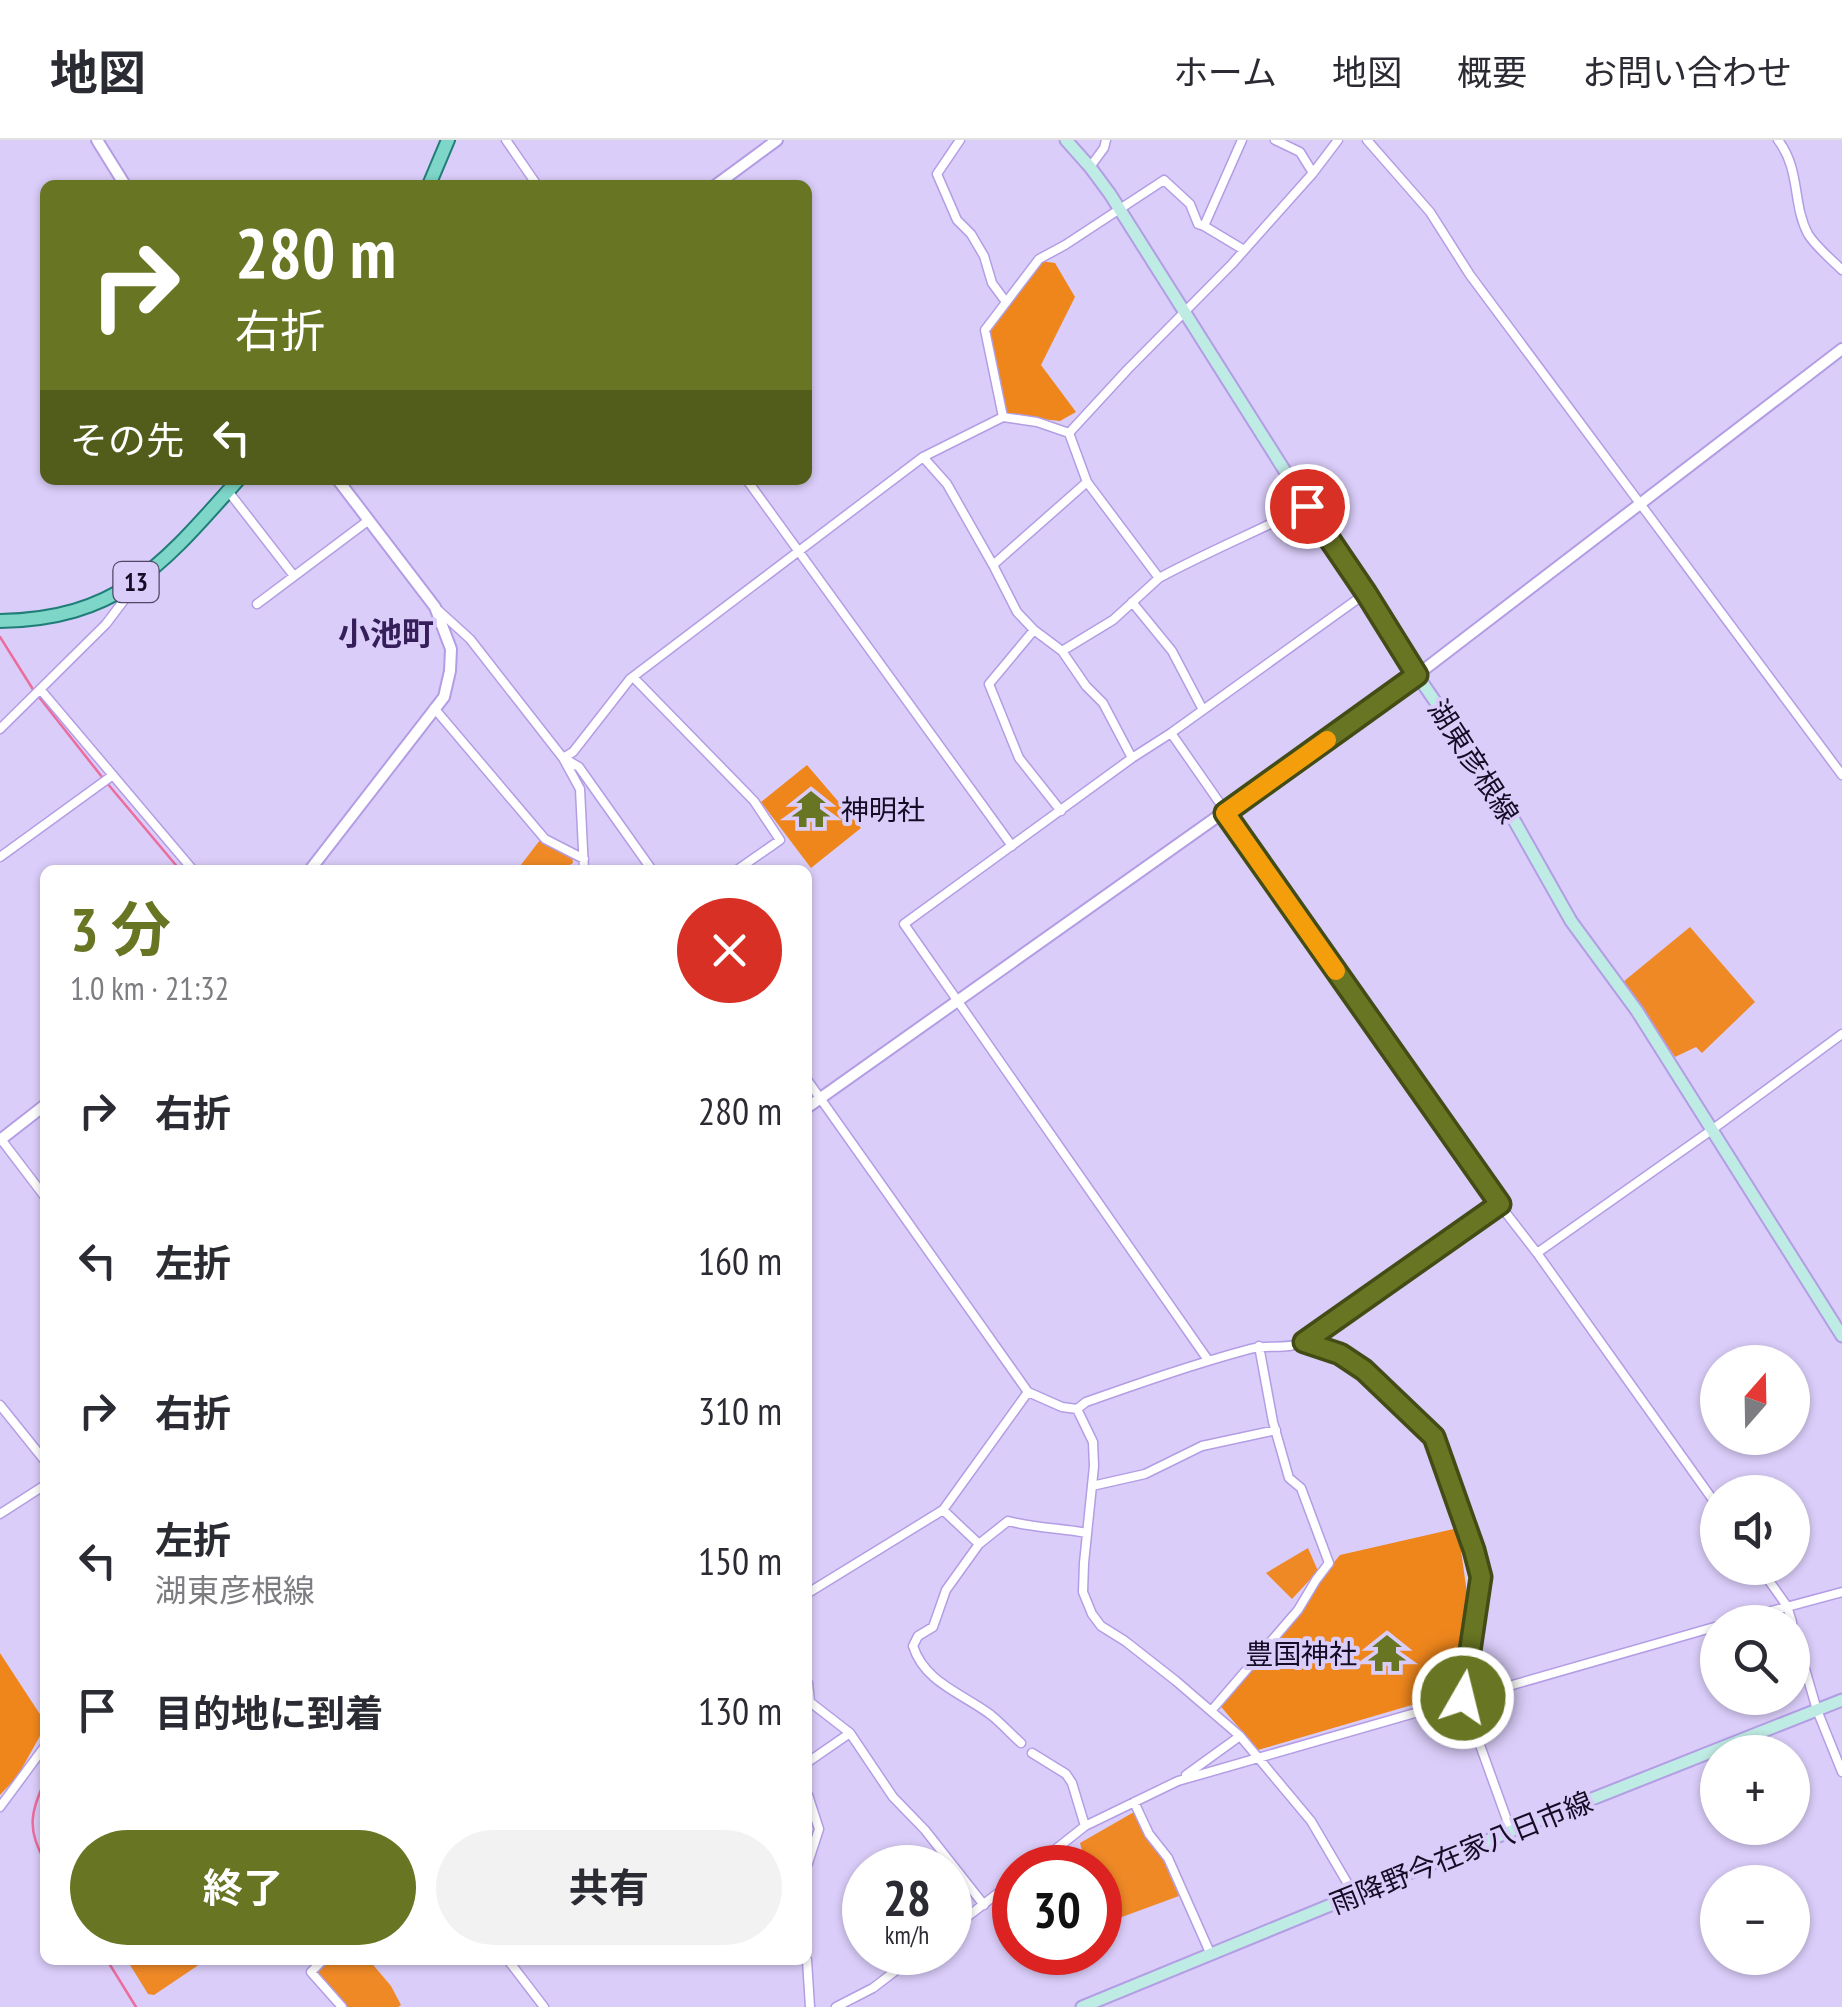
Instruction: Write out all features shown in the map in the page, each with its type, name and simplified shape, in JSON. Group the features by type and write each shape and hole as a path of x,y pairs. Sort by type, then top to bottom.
{"main road":[{"path":"431,180 448,140"},
{"name":"湖東彦根線","path":"1066,140 1120,210 1307,506 1501,798 1571,921 1637,1012 1842,1336"},
{"name":"13","path":"0,622 90,606 118,594 184,540 233,485"},
{"name":"雨降野今在家八日市線","path":"1082,2007 1842,1700"}],"street":[{"path":"97,140 123,180"},
{"path":"506,140 534,180"},
{"path":"723,180 777,140"},
{"path":"960,140 937,174 957,220 971,234 984,256 992,283 1006,302"},
{"path":"1090,167 1106,140"},
{"path":"1204,226 1242,140"},
{"path":"1275,140 1300,152 1313,173"},
{"path":"1070,433 1244,250 1338,140"},
{"path":"1367,140 1430,212 1470,275 1842,774"},
{"path":"1778,140 1788,153 1802,219 1810,237 1842,270"},
{"path":"1003,417 985,330 1039,259 1164,180 1190,204 1198,224 1244,250"},
{"path":"812,1104 1417,675 1842,349"},
{"path":"563,758 573,752 632,677 923,457 1003,417 1037,422 1070,433"},
{"path":"1070,433 1088,482 1159,578"},
{"path":"923,457 947,484 1017,612 1062,651 1102,703 1132,758"},
{"path":"993,565 1088,482"},
{"path":"233,485 294,576"},
{"path":"342,485 435,606 470,639 563,758 580,789 584,865"},
{"path":"751,485 1012,846"},
{"path":"1062,651 1113,620 1159,578 1307,506"},
{"path":"256,604 369,520"},
{"path":"0,729 106,624 138,581"},
{"path":"1208,1360 904,924 1366,593"},
{"path":"1132,602 1172,651 1204,710"},
{"path":"314,865 444,697 452,649 435,606"},
{"path":"1034,630 989,684 1020,758 1061,811"},
{"path":"632,677 754,800 780,840 745,865"},
{"path":"40,690 189,865"},
{"path":"434,708 545,839 584,859"},
{"path":"1172,733 1500,1204 1700,1482"},
{"path":"563,758 579,768 647,865"},
{"path":"0,857 113,775"},
{"path":"1538,1253 1842,1034"},
{"path":"812,1087 1028,1392 1062,1407 1077,1409 1086,1402 1259,1346 1295,1346 1304,1342 1500,1204"},
{"path":"40,1108 0,1139 40,1191"},
{"path":"1304,1342 1340,1354 1364,1370 1434,1437 1481,1577 1463,1698 1512,1831"},
{"path":"1210,1711 1298,1610 1329,1564 1302,1488 1289,1478 1259,1346"},
{"path":"812,1590 942,1510 1028,1392"},
{"path":"0,1404 40,1454"},
{"path":"1077,1409 1093,1442 1083,1592 1092,1614 1240,1736 1310,1821 1355,1896"},
{"path":"1092,1486 1145,1474 1202,1446 1276,1430"},
{"path":"0,1514 40,1488"},
{"path":"942,1510 979,1544"},
{"path":"1021,1743 991,1715 934,1680 912,1646 918,1636 933,1627 946,1590 979,1544 1008,1520 1032,1528 1087,1533"},
{"path":"1792,1605 1842,1592"},
{"path":"1061,1845 1085,1826 1178,1781 1700,1631"},
{"path":"1810,1686 1842,1772"},
{"path":"812,1704 850,1734 894,1797 926,1830 984,1905"},
{"path":"812,1759 850,1734"},
{"path":"1178,1781 1240,1736"},
{"path":"1032,1752 1066,1774 1085,1826"},
{"path":"0,1808 40,1753"},
{"path":"1134,1802 1149,1834 1168,1858 1211,1955"},
{"path":"812,1808 819,1829 812,1851"},
{"path":"972,1914 992,1899"},
{"path":"318,1965 311,1972 342,2007"},
{"path":"512,1965 544,2007"},
{"path":"808,1965 810,2007"},
{"path":"836,2007 890,1975"}],"shaded area":[{"path":"1041,261 1055,263 1075,297 1041,365 1076,412 1060,421 1005,415 989,330"},
{"path":"807,765 861,828 812,867 761,802"},
{"path":"540,840 572,856 573,863 570,865 521,865"},
{"path":"1690,927 1755,1002 1702,1053 1696,1047 1675,1057 1623,982"},
{"path":"1458,1528 1469,1608 1453,1693 1258,1750 1217,1702 1340,1555"},
{"path":"1308,1548 1318,1571 1292,1599 1266,1573"},
{"path":"0,1653 40,1714 40,1736 17,1777 0,1795"},
{"path":"1134,1812 1161,1855 1179,1896 1122,1917 1122,1845 1080,1843"},
{"path":"130,1965 199,1965 154,1995 148,1994"},
{"path":"320,1965 373,1965 401,2005 345,2007 313,1971"}],"waterway":[{"path":"0,637 34,691"},
{"path":"39,697 102,777"},
{"path":"107,783 176,865"},
{"path":"40,1793 33,1821 40,1850"},
{"path":"110,1965 136,2007"}],"slow traffic":[{"path":"1327,740 1225,813 1336,971"}],"place":[{"name":"神明社","path":"811,809"},
{"name":"豊国神社","path":"1387,1653"}],"district":[{"name":"小池町","path":"386,633"}],"route":[{"path":"1307,506 1417,675 1225,813 1500,1204 1304,1342 1340,1354 1364,1370 1434,1437 1481,1577 1463,1698"}]}
